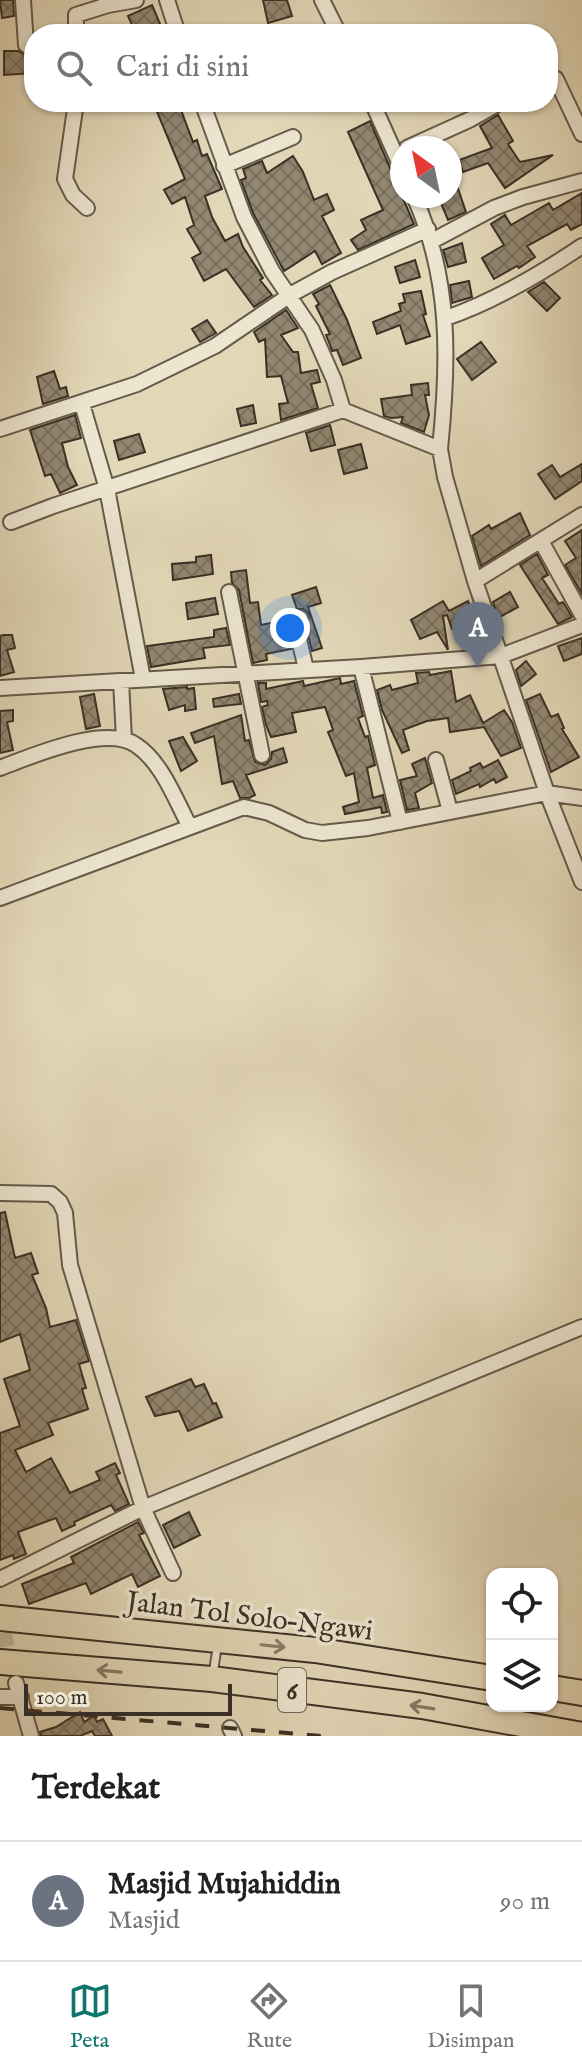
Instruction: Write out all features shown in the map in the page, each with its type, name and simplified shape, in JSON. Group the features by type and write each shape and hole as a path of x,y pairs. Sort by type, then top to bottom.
{"highway":[{"name":"Jalan Tol Solo–Ngawi","path":"0,1613 315,1650 486,1677"},
{"name":"6","path":"0,1662 212,1679 422,1706 582,1735"},
{"path":"558,1689 582,1693"}],"street":[{"path":"23,0 25,24"},
{"path":"74,24 80,12 107,2 136,0"},
{"path":"167,0 175,24"},
{"path":"322,0 334,24"},
{"path":"558,82 582,134"},
{"path":"75,112 65,179 73,195 87,208"},
{"path":"205,112 256,243 312,330 334,380 343,410"},
{"path":"378,112 393,136"},
{"path":"433,136 483,112"},
{"path":"224,166 293,137"},
{"path":"0,429 137,384 203,352 290,295 332,272 523,197 582,181"},
{"path":"419,208 430,235 446,318 440,449 445,477 475,581 547,793 582,882"},
{"path":"446,318 506,293 582,246"},
{"path":"82,404 107,489 143,679"},
{"path":"11,522 343,410 440,449"},
{"path":"475,581 582,515"},
{"path":"541,541 582,615"},
{"path":"229,592 262,755"},
{"path":"300,618 297,631 306,669"},
{"path":"0,688 501,656 582,625"},
{"path":"361,667 400,822"},
{"path":"121,681 124,739"},
{"path":"0,768 67,745 99,739 124,739 137,745 151,759 190,827"},
{"path":"436,760 450,811"},
{"path":"0,898 244,807 269,813 305,830 322,833 400,822 547,793 582,798"},
{"path":"0,1193 51,1194 60,1202 65,1213 70,1265 143,1508 173,1573"},
{"path":"0,1579 143,1508 582,1327"},
{"path":"0,1697 18,1690 31,1736"}],"lane":[{"path":"212,1679 219,1640"}],"building":[{"path":"0,0 13,0 14,16 2,18"},
{"path":"263,0 287,0 292,16 268,23"},
{"path":"152,5 160,24 132,24 128,16"},
{"path":"4,51 24,54 24,74 4,75"},
{"path":"157,112 182,112 193,142 197,140 202,156 207,154 222,189 205,196 212,217 225,241 238,234 263,278 260,280 272,295 254,307 226,269 204,281 192,258 201,253 187,229 194,225 185,197 172,204 164,190 185,179"},
{"path":"498,115 513,141 508,144 520,162 553,155 505,188 488,163 463,172 462,159 492,148 480,126"},
{"path":"370,121 390,168 390,208 407,208 414,224 358,250 351,240 366,230 361,220 383,210 348,132"},
{"path":"293,156 314,200 327,194 334,210 322,216 341,253 322,264 315,251 284,271 253,213 241,180 246,178 243,169 262,161 267,173"},
{"path":"582,193 582,224 571,230 567,224 527,246 535,257 494,279 482,258 504,245 491,224 505,215 511,225 549,203 553,210"},
{"path":"462,200 466,212 448,220 443,208 462,208"},
{"path":"462,243 466,262 448,267 443,250"},
{"path":"415,260 420,277 400,283 395,267"},
{"path":"469,281 472,297 452,303 450,285"},
{"path":"544,282 560,298 547,311 528,292"},
{"path":"330,285 361,358 343,365 337,350 332,351 326,335 330,334 313,294"},
{"path":"421,291 426,314 423,315 430,336 406,344 400,325 377,334 373,322 401,311 399,304 405,302 403,294"},
{"path":"286,310 298,328 281,335 293,352 298,352 301,373 317,370 320,382 311,384 318,408 281,420 279,404 288,403 281,376 267,377 265,339 259,342 254,332"},
{"path":"207,320 216,333 200,342 192,329"},
{"path":"481,342 496,362 472,380 457,359"},
{"path":"54,371 60,389 66,387 68,396 43,404 37,377"},
{"path":"428,383 429,395 425,395 429,415 424,432 401,423 403,417 384,416 381,399 412,395 411,385"},
{"path":"253,405 256,423 241,426 237,409"},
{"path":"75,415 81,438 62,443 68,467 77,485 60,493 51,474 45,476 30,430"},
{"path":"330,425 335,445 311,451 306,433"},
{"path":"139,434 145,452 119,460 114,441"},
{"path":"361,444 367,468 344,474 338,450"},
{"path":"582,464 582,481 555,499 538,474 552,465 560,477"},
{"path":"520,513 530,535 481,566 472,536 489,525 491,529"},
{"path":"582,530 582,594 565,565 576,558 565,541"},
{"path":"537,554 548,575 542,578 572,617 558,624 520,565"},
{"path":"211,555 213,574 173,580 172,564 196,562 196,557"},
{"path":"246,570 250,603 258,602 261,625 290,619 287,633 291,649 266,654 267,660 253,663 239,590 232,583 231,572"},
{"path":"316,587 321,603 308,607 322,648 312,651 307,631 309,614 297,609 292,595"},
{"path":"510,592 518,607 498,618 493,602"},
{"path":"215,598 218,614 188,619 186,603"},
{"path":"443,601 449,611 468,601 478,622 461,631 459,626 452,629 447,615 443,616 448,650 437,632 420,639 411,620"},
{"path":"226,628 230,645 203,648 205,658 151,667 147,646 214,637 214,630"},
{"path":"12,635 15,648 7,650 14,672 0,676 0,636"},
{"path":"582,638 582,654 564,661 558,646"},
{"path":"526,661 536,674 521,686 516,670"},
{"path":"451,671 456,702 470,695 483,723 504,710 512,722 521,748 501,756 484,727 450,732 448,718 427,721 403,730 409,750 402,753 382,710 377,690 390,685 392,690 418,683 416,673 429,672 430,675"},
{"path":"340,678 341,684 354,681 363,716 358,718 365,737 368,736 375,765 367,768 373,798 383,795 387,812 382,813 381,807 345,814 343,807 359,802 354,773 346,776 328,732 333,730 325,707 292,713 296,732 271,737 266,725 262,707 268,705 267,701 261,702 258,683 266,683 266,689 303,681 304,686"},
{"path":"194,688 196,709 185,711 185,705 169,710 163,689"},
{"path":"94,694 100,726 86,729 80,697"},
{"path":"239,694 241,704 214,707 213,699"},
{"path":"540,694 551,717 558,714 562,729 579,757 551,772 526,700"},
{"path":"13,710 13,721 7,722 13,750 0,753 0,711"},
{"path":"241,715 245,741 249,740 255,762 265,765 271,759 272,752 283,748 287,762 246,775 255,795 249,798 240,798 233,781 222,784 214,736 195,743 191,733"},
{"path":"183,737 197,761 181,771 169,741"},
{"path":"425,758 432,783 415,793 419,808 407,810 400,780 417,776 412,764"},
{"path":"498,760 507,777 456,794 452,780 480,763 483,768"},
{"path":"5,1212 15,1258 31,1253 38,1273 32,1275 46,1308 50,1327 76,1320 89,1361 79,1364 88,1409 48,1423 53,1435 15,1450 26,1472 51,1458 70,1493 100,1480 96,1472 115,1463 120,1473 116,1475 129,1504 115,1511 111,1505 62,1531 56,1518 18,1532 26,1554 0,1560 0,1433 20,1426 4,1379 30,1370 20,1334 0,1342 0,1213"},
{"path":"191,1379 195,1387 204,1384 222,1417 188,1431 179,1411 155,1416 146,1397"},
{"path":"189,1512 200,1535 174,1548 163,1525"},
{"path":"138,1522 144,1533 139,1535 160,1576 138,1587 132,1574 91,1594 86,1583 29,1604 22,1584 74,1563 71,1557"},
{"path":"80,1712 84,1722 94,1716 97,1722 103,1719 112,1736 95,1736 92,1731 80,1736 41,1736 40,1732 56,1727"}],"tunnel":[{"path":"0,1612 12,1666"}],"railway":[{"path":"0,1708 321,1736"}],"place":[{"name":"Masjid Mujahiddin","path":"478,668"}]}
